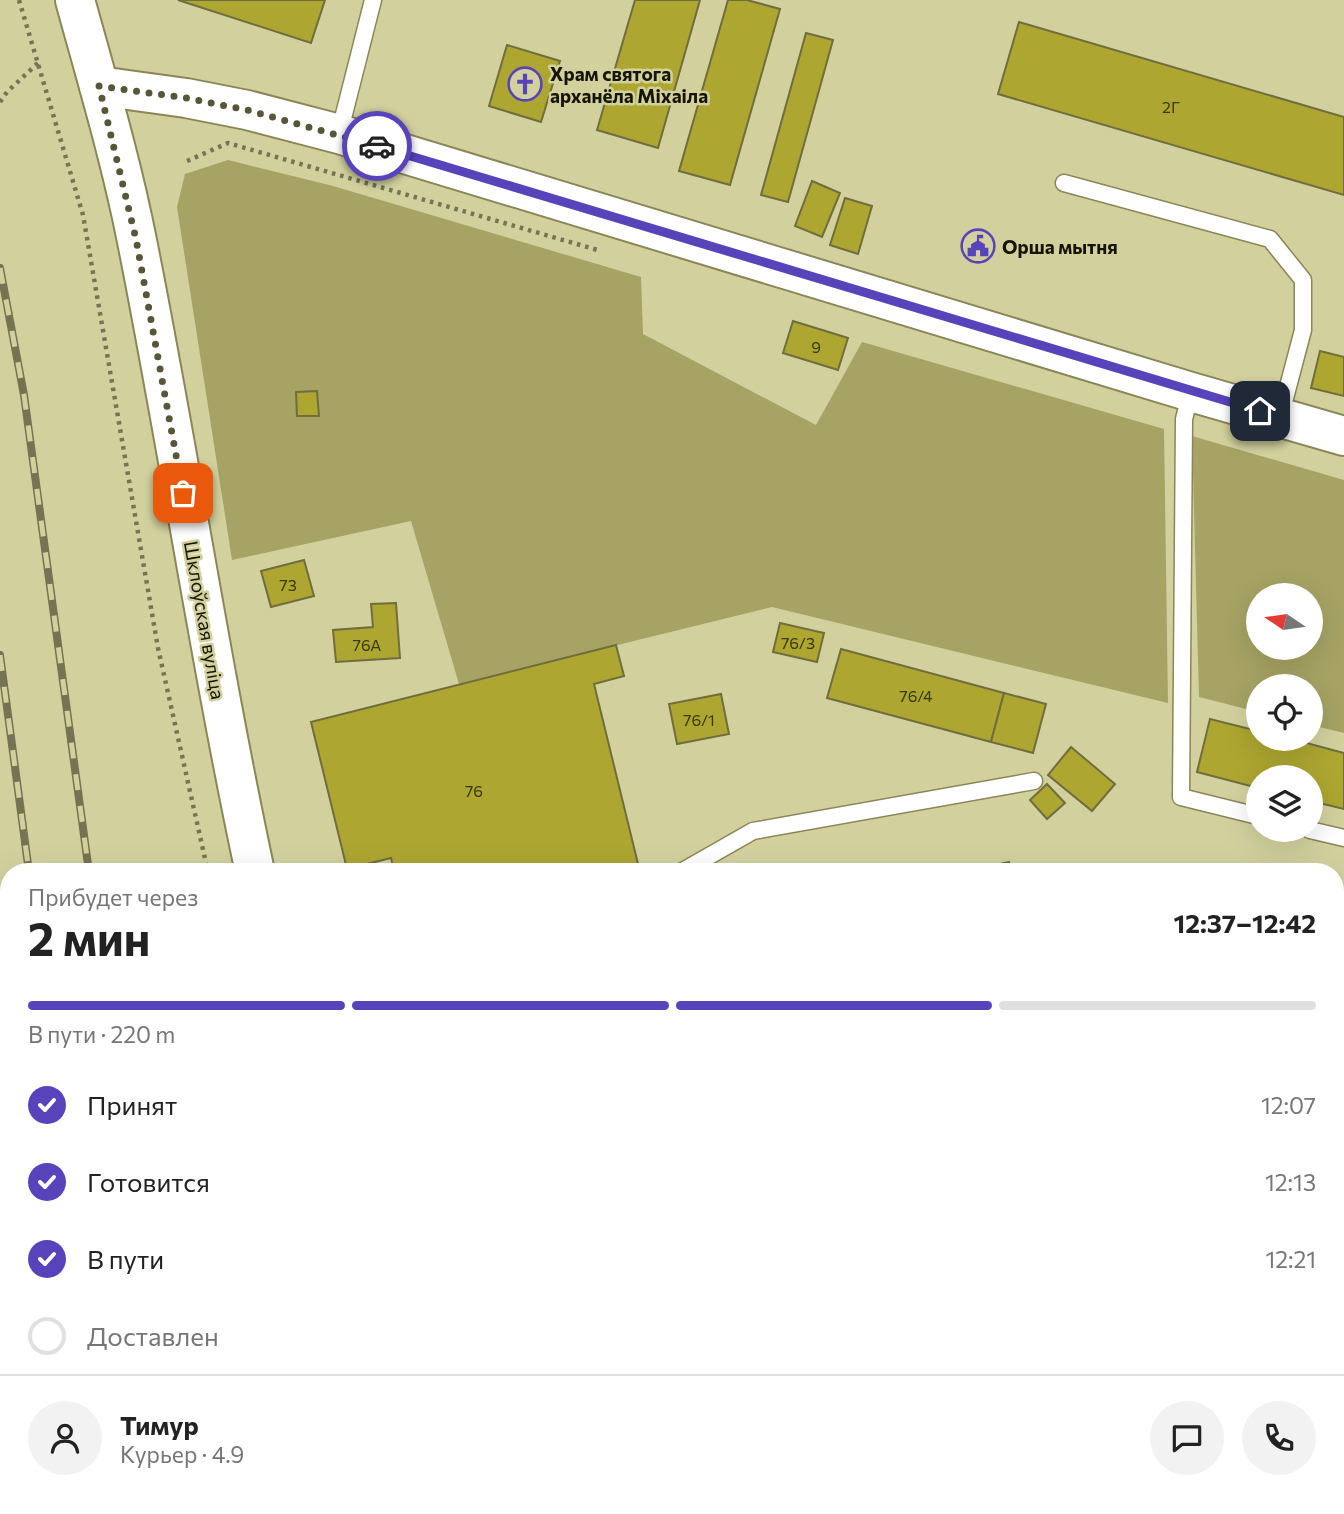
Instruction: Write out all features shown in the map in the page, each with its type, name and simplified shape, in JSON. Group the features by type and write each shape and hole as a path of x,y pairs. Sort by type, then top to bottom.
{"street":[{"name":"Шклоўская вуліца","path":"75,0 136,239 225,729 253,863"},
{"path":"99,86 247,110 339,134 1344,436"}],"lane":[{"path":"339,134 373,0"},
{"path":"1064,183 1270,239 1303,280 1303,330 1280,417"},
{"path":"1191,392 1184,419 1183,457 1181,797 1246,813"},
{"path":"697,863 753,831 1034,781"},
{"path":"1323,833 1344,838"}],"path":[{"path":"19,0 83,215 158,648 206,863"},
{"path":"0,102 38,63"}],"shaded area":[{"path":"228,160 333,186 641,277 643,334 816,425 862,342 1164,429 1168,703 772,607 459,684 411,521 232,560 177,207 185,174"},
{"path":"1192,436 1344,480 1344,733 1323,728 1323,674 1246,674 1246,709 1199,697"}],"building":[{"path":"178,0 325,0 311,43"},
{"path":"635,0 700,0 658,148 597,130"},
{"path":"728,0 747,0 780,9 730,185 679,171"},
{"path":"1019,22 1344,117 1344,195 998,94"},
{"path":"806,33 833,40 788,202 761,195"},
{"name":"Храм святога арханёла Міхаіла","path":"507,45 560,61 541,122 489,106"},
{"path":"812,181 840,193 822,237 795,226"},
{"path":"845,198 872,206 858,254 830,245"},
{"path":"793,321 848,338 838,370 783,353"},
{"path":"1320,351 1344,357 1344,396 1311,388"},
{"path":"317,391 319,416 297,416 296,392"},
{"path":"304,560 314,596 271,607 261,571"},
{"path":"396,603 400,658 336,662 333,630 373,627 371,604"},
{"path":"780,623 824,633 817,662 773,652"},
{"path":"616,645 624,676 594,684 638,863 392,863 391,858 371,863 346,863 311,722"},
{"path":"841,649 1004,693 991,742 827,698"},
{"path":"1004,693 1046,704 1033,753 991,742"},
{"path":"721,694 729,734 677,744 669,704"},
{"path":"1210,719 1246,728 1246,751 1323,751 1323,747 1344,753 1344,809 1323,804 1323,765 1246,765 1246,785 1197,772"},
{"path":"1071,747 1115,784 1092,811 1048,775"},
{"path":"1047,784 1065,803 1047,819 1030,800"}],"railway":[{"path":"0,268 24,395 88,863"},
{"path":"0,655 28,863"}],"way so far":[{"path":"183,493 136,239 99,86 247,110 377,146"}],"place":[{"name":"Храм святога арханёла Міхаіла","path":"525,84"},
{"name":"Орша мытня","path":"978,246"}],"route":[{"path":"377,146 1260,411"}]}
